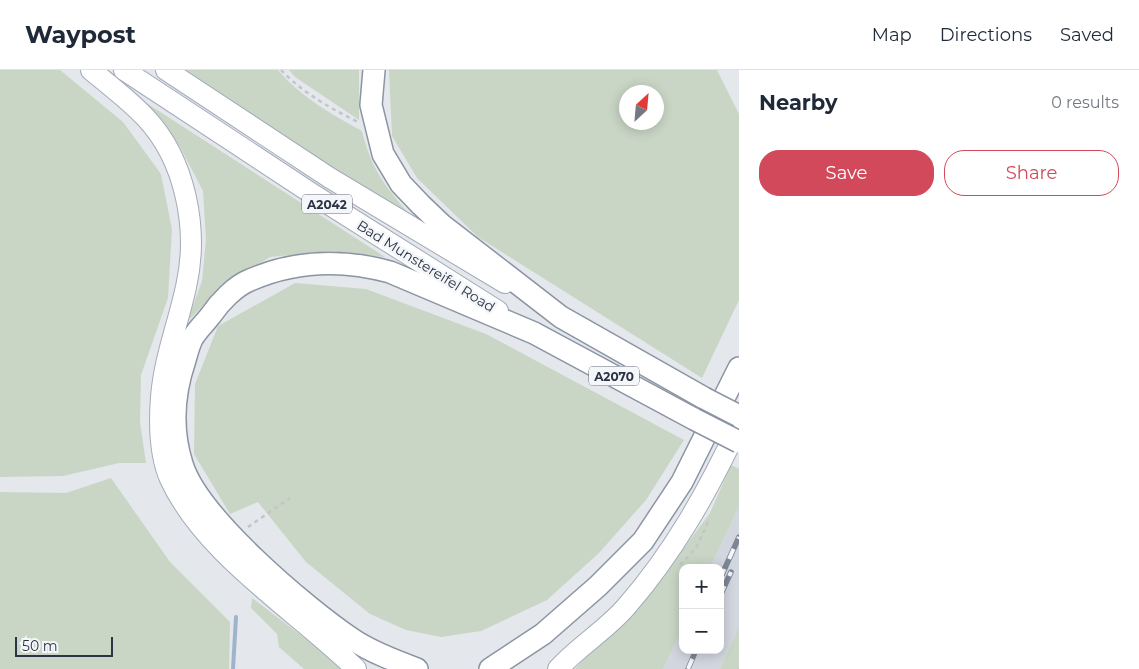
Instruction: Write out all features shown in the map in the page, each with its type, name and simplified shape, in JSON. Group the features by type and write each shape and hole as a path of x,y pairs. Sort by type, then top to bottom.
{"highway":[{"path":"374,70 371,105 383,154 401,184 442,225 561,317"},
{"path":"417,669 353,640 307,605 269,571 199,498 182,465 173,422 178,381 192,340 220,303 248,280 284,268 314,262 367,266 404,278 534,333"},
{"name":"Bad Munstereifel Road","path":"561,317 739,416"},
{"name":"Bad Munstereifel Road","path":"534,333 739,442"},
{"path":"490,669 543,634 598,586 643,541 696,456 739,368"}],"main road":[{"path":"91,70 146,118 165,144 183,186 192,234 187,285 162,378 159,427 169,477 188,514 222,549 299,621 356,669"},
{"name":"Bad Munstereifel Road","path":"124,70 314,195 534,333"},
{"name":"Bad Munstereifel Road","path":"166,70 330,178 561,317"},
{"path":"558,669 624,609 674,546 696,512 739,425"}],"path":[{"path":"281,70 292,82 326,106 359,123 376,126"},
{"path":"234,536 290,498"}],"shaded area":[{"path":"739,506 739,627 720,669 663,669 679,635 679,654 724,654 724,564 712,564"}],"green space":[{"path":"0,70 60,70 123,122 161,174 172,229 168,298 141,375 140,422 146,463 119,463 63,476 0,477"},
{"path":"180,70 278,70 296,89 307,97 362,131 375,168 394,196 411,216 268,130"},
{"path":"289,70 359,70 359,120 295,77"},
{"path":"389,70 717,70 739,114 739,300 702,378 478,237 417,178 392,136"},
{"path":"148,104 385,257 331,251 270,257 220,288 187,322 202,281 206,240 203,191 180,147"},
{"path":"295,283 366,289 486,334 684,440 646,500 599,553 547,600 481,631 441,637 406,630 370,614 306,562 258,502 230,514 194,454 195,384 218,326"},
{"path":"731,465 739,469 739,506 712,564 679,564 679,635 663,669 575,669 668,569 710,513"},
{"path":"111,478 170,562 230,622 229,669 0,669 0,492 66,493"},
{"path":"252,598 344,669 304,669 279,647 277,634 251,608"},
{"path":"739,627 739,669 720,669"}],"waterway":[{"path":"233,669 236,617"}],"railway":[{"path":"724,570 739,537"},
{"path":"724,587 731,572"},
{"path":"688,669 694,654"}]}
